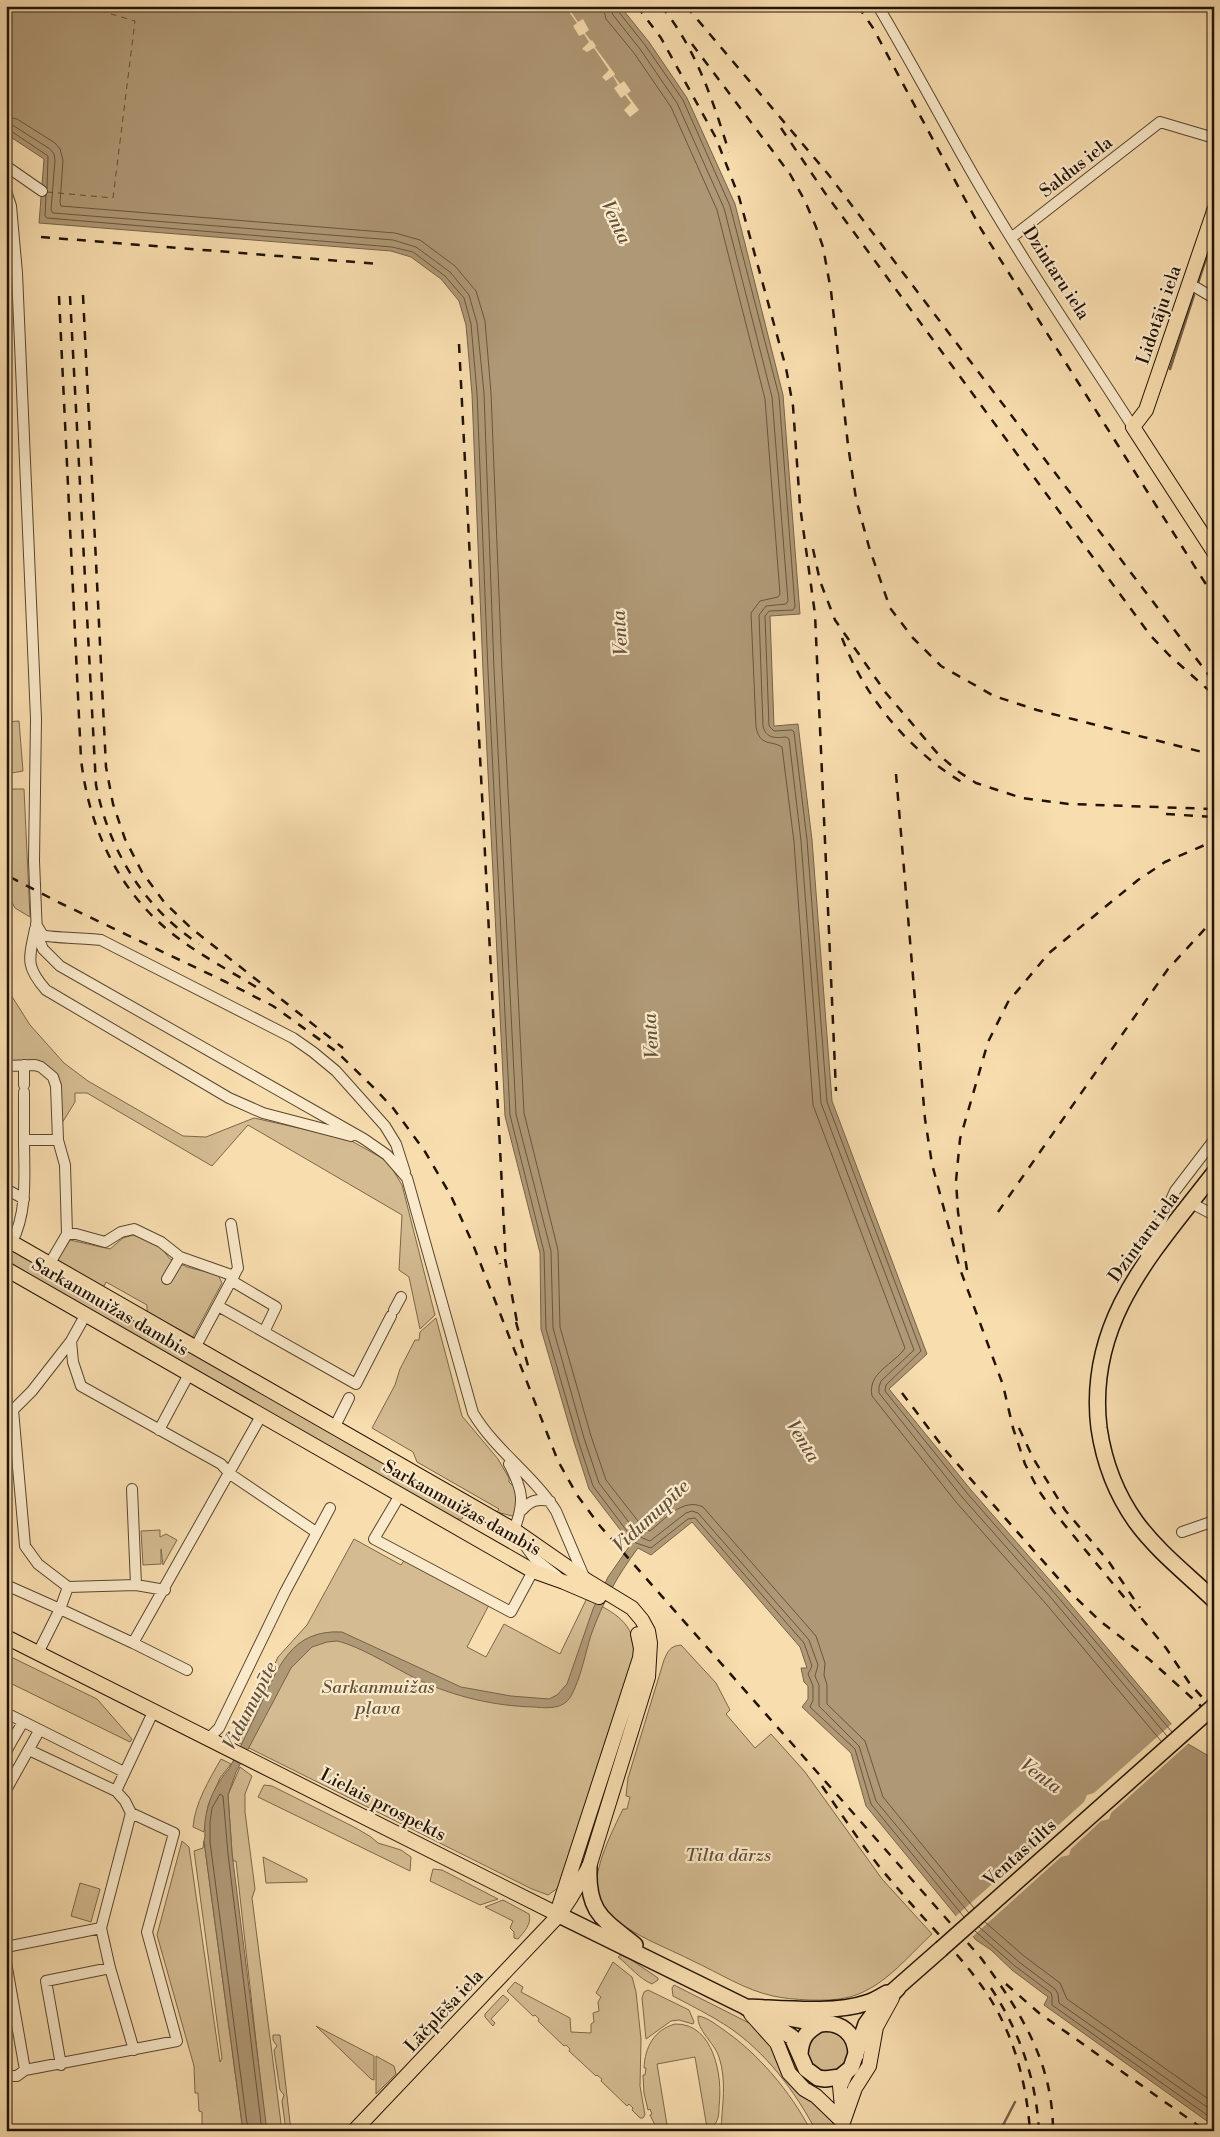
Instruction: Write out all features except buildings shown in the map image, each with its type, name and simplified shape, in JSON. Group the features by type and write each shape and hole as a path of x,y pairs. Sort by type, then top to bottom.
{"highway":[{"name":"Dzintaru iela","path":"1214,1174 1138,1272 1114,1317 1101,1357 1097,1400 1102,1445 1114,1484 1135,1520 1165,1556 1211,1595 1214,1604"},
{"name":"Ventas tilts","path":"898,1988 1214,1706"},
{"path":"589,1867 590,1895 593,1906 601,1917 656,1962"},
{"name":"Lielais prospekts","path":"559,1915 744,2006"},
{"path":"744,2006 801,2009 853,2007 868,2003 898,1988"},
{"path":"839,2026 858,2020 898,1988"},
{"path":"744,2006 792,2037 806,2069 811,2074 825,2080 840,2077 851,2068 866,2024 874,2012 898,1988"},
{"path":"744,2006 777,2016 839,2026 853,2037 856,2055"},
{"path":"800,2054 804,2036 820,2024"}],"main road":[{"name":"Lidotāju iela","path":"1133,427 1146,410 1214,211"},
{"name":"Dzintaru iela","path":"1133,427 1212,549"},
{"name":"Sarkanmuižas dambis","path":"9,1240 514,1530 590,1586 616,1602 632,1608 642,1620 650,1643 648,1677 589,1867"},
{"name":"Sarkanmuižas dambis","path":"6,1269 533,1571 564,1582 590,1586"},
{"name":"Sarkanmuižas dambis","path":"559,1915 558,1906 640,1658 639,1637 635,1625 616,1602"},
{"name":"Lielais prospekts","path":"6,1637 559,1915"},
{"name":"Lāčplēša iela","path":"354,2131 559,1915 589,1867"},
{"path":"844,2126 855,2088 869,2066 876,2027 898,1988"},
{"path":"744,2006 776,2043 792,2078 804,2089 816,2096 844,2126"},
{"path":"844,2126 840,2086 846,2073"},
{"path":"811,2074 831,2100 844,2126"}],"street":[{"name":"Dzintaru iela","path":"878,6 962,155 1012,238 1133,427"},
{"name":"Saldus iela","path":"1012,238 1160,122 1214,138"},
{"path":"6,166 42,191"},
{"path":"6,191 11,206 17,273 36,719 34,861 37,935 43,949 60,966 364,1140 387,1155 406,1178"},
{"path":"1190,284 1214,298"},
{"path":"36,923 29,959 34,976 46,990 229,1098 263,1113 364,1140"},
{"path":"36,923 43,935 50,937 87,937 101,940 300,1042 336,1071 385,1126 396,1144 470,1406 479,1424 550,1501 590,1586"},
{"path":"9,1240 17,1232 24,1200 24,1065"},
{"path":"6,1066 42,1067 53,1077 56,1086 58,1140 65,1165 67,1234 50,1263"},
{"path":"24,1140 58,1140"},
{"path":"1138,1272 1176,1191 1214,1140"},
{"path":"6,1189 24,1200"},
{"path":"1191,1203 1214,1215"},
{"path":"196,1346 238,1268 230,1224"},
{"path":"67,1234 76,1234 105,1242 121,1232 134,1229 161,1242 180,1257 233,1278 276,1307 264,1332"},
{"path":"167,1279 180,1257"},
{"path":"335,1426 401,1297"},
{"path":"218,1306 264,1332 353,1391"},
{"path":"86,1314 71,1341 32,1391 10,1410 24,1546 38,1564 68,1587 136,1585 164,1590"},
{"path":"71,1341 74,1362 81,1386 221,1464 230,1474 316,1532"},
{"path":"159,1430 189,1374"},
{"path":"133,1643 261,1416"},
{"path":"503,1452 518,1480 522,1496 522,1510"},
{"path":"132,1490 136,1585"},
{"path":"400,1495 374,1539 511,1612 533,1571"},
{"path":"550,1501 541,1499 529,1502 522,1510 514,1530 534,1558 564,1582"},
{"path":"209,1738 220,1728 316,1532 330,1508"},
{"path":"1182,1532 1214,1521"},
{"path":"6,1585 187,1670"},
{"path":"38,1653 60,1610 68,1587"},
{"path":"116,1791 154,1710"},
{"path":"6,1713 124,1772"},
{"path":"6,1752 10,1737 23,1722"},
{"path":"6,1790 39,1731"},
{"path":"6,2076 17,2076 25,2070 61,2065 177,2041 147,1932 174,1833 131,1813 125,1801 116,1791 29,1750"},
{"path":"131,1813 101,1928 110,1968 134,2050"},
{"path":"6,1947 101,1928"},
{"path":"6,1962 25,2070"},
{"path":"61,2065 46,1981 110,1968"}],"green space":[{"path":"19,721 23,771 6,774 6,722"},
{"path":"6,789 24,789 30,917 15,908 6,892"},
{"path":"6,987 30,1025 64,1063 88,1081 183,1136 206,1137 254,1118 348,1139 382,1158 390,1165 402,1185 435,1315 420,1329 409,1277 399,1270 402,1215 248,1125 212,1166 87,1093 75,1093 75,1102 62,1123 58,1076 6,1062"},
{"path":"133,1235 159,1245 170,1259 187,1267 218,1275 222,1283 193,1337 147,1312 147,1305 106,1282 103,1288 56,1261 70,1240 110,1249 123,1238"},
{"path":"6,1244 466,1508 462,1519 454,1519 6,1265"},
{"path":"436,1318 462,1416 498,1459 509,1478 509,1482 512,1485 513,1482 516,1489 516,1513 512,1516 497,1512 499,1509 417,1462 413,1452 372,1428 395,1385 400,1369 415,1340 419,1340 420,1332"},
{"path":"160,1530 160,1537 166,1534 177,1540 163,1565 161,1549 161,1564 143,1565 141,1531"},
{"name":"Sarkanmuižas pļava","path":"354,1539 401,1565 405,1559 489,1605 467,1647 486,1657 504,1624 560,1654 587,1598 614,1614 627,1627 634,1645 635,1657 558,1888 548,1895 532,1889 239,1743 278,1657 307,1625"},
{"name":"Tilta dārzs","path":"681,1645 716,1683 730,1710 726,1714 755,1748 771,1734 805,1772 882,1879 932,1934 892,1972 870,1988 845,1998 829,2000 789,1999 752,1990 628,1929 610,1915 602,1904 597,1892 598,1872 601,1861 609,1838 623,1809 627,1809 630,1797 626,1796 628,1778 664,1660 674,1646"},
{"path":"9,1656 97,1699 132,1739 130,1742 6,1681 6,1657"},
{"path":"221,1759 231,1764 220,1778 208,1806 204,1832 193,1827 194,1818 203,1792"},
{"path":"240,1767 252,1776 245,1794 245,1812 255,1889 252,1898 282,2131 266,2131 236,1861 233,1861 232,1853 228,1795"},
{"path":"264,1785 272,1786 356,1828 378,1843 401,1850 411,1857 410,1871 258,1797"},
{"path":"182,1841 189,1847 220,2062 222,2058 194,1851 203,1848 204,1841 243,2131 202,2130 202,2112 199,2111 198,2093 195,2093 194,2066 157,1935"},
{"path":"263,1857 307,1879 307,1882 266,1883"},
{"path":"433,1869 442,1870 498,1899 480,1905 430,1881"},
{"path":"80,1883 100,1889 91,1922 71,1916"},
{"path":"503,1900 529,1914 530,1918 525,1931 518,1939 514,1938 514,1932 510,1928 513,1921 485,1907"},
{"path":"621,1955 630,1959 658,1978 658,1980 652,1984 642,1979 618,1957"},
{"path":"613,1962 632,1977 636,1992 641,2039 640,2086 645,2115 643,2118 640,2118 632,2110 633,2108 629,2104 627,2106 601,2081 602,2079 596,2076 569,2051 570,2049 566,2045 564,2046 538,2021 539,2019 535,2015 533,2016 507,1991 515,1982 523,1987 521,1992 570,2018 571,2032 591,2033 591,2024 594,2022 593,2013 599,2011 598,2002 601,1997 596,1993"},
{"path":"674,1985 757,2027 830,2115 836,2131 816,2131 789,2087 754,2047 727,2026 673,1996 672,1988"},
{"path":"648,1990 689,2010 694,2022 693,2024 679,2020 671,2021 646,2039 642,1998 644,1992"},
{"path":"503,1995 509,2000 491,2019 495,2023 493,2026 485,2017 485,2014"},
{"path":"698,2016 707,2019 735,2038 760,2061 783,2087 811,2131 721,2131 723,2075 717,2052 700,2027"},
{"path":"675,2024 688,2026 699,2032 707,2042 717,2067 720,2094 719,2113 716,2123 707,2128 695,2057 657,2064 668,2131 658,2131 650,2115 652,2114 650,2109 648,2110 644,2093 643,2075 645,2075 646,2068 644,2068 646,2053 652,2040 661,2030"},
{"path":"316,2026 374,2056 374,2080 371,2079"},
{"path":"828,2031 842,2037 848,2051 842,2065 828,2071 814,2065 808,2051 814,2037"},
{"path":"273,2035 280,2035 291,2131 286,2131 282,2101 284,2095 280,2090 274,2050 277,2046 273,2040"},
{"path":"376,2056 394,2066 396,2074 376,2094"}],"water":[{"path":"6,6 620,6 649,42 687,98 735,204 783,395 800,614 770,616 774,726 798,724 812,840 832,1101 927,1354 889,1389 971,1490 1061,1593 1188,1744 1214,1757 1214,2126 1044,2005 1048,1997 976,1940 866,1806 851,1753 802,1707 808,1699 808,1686 804,1682 801,1668 807,1668 800,1647 692,1522 651,1555 638,1548 630,1558 600,1611 571,1696 568,1701 559,1706 544,1708 505,1705 461,1696 419,1680 367,1653 337,1641 312,1647 291,1668 236,1772 228,1795 232,1853 267,2131 243,2131 204,1841 205,1824 213,1793 229,1769 280,1665 298,1644 310,1637 325,1633 342,1632 461,1687 511,1696 549,1699 557,1695 567,1684 593,1609 608,1577 631,1544 589,1489 574,1442 541,1329 540,1253 505,1116 483,671 472,394 466,325 459,301 441,279 411,257 391,251 39,223 44,159 6,134"}],"pier":[{"path":"565,6 567,6 578,22 583,19 589,30 585,33 592,40 620,84 624,81 631,91 627,94 639,110 630,117 624,110 631,103 625,95 621,98 614,88 618,85 613,76 606,81 602,77 609,70 594,48 587,52 582,49 589,42 584,34 579,36 573,26 577,23"},
{"path":"1174,1722 1190,1742 1111,1813 1109,1819 1101,1821 1071,1849 1069,1855 1061,1857 971,1938 955,1917 1044,1838 1047,1831 1054,1829 1084,1802 1087,1795 1094,1793"}],"waterway":[{"path":"1207,210 1214,191"},
{"path":"1198,283 1214,235"},
{"path":"1170,369 1194,295"},
{"path":"1000,2131 1015,2102"}],"ferry route":[{"path":"47,192 113,198 135,21 84,6"}],"railway":[{"path":"637,6 661,38 716,138 739,197 786,368 793,406 800,506 815,614 836,1091"},
{"path":"661,6 694,57 710,94 729,152"},
{"path":"686,6 828,174 1214,682"},
{"path":"858,6 873,28 981,229 1214,597"},
{"path":"692,44 790,174 805,201 816,227 823,247 831,291 856,499 869,547 890,608 913,638 941,666 994,696 1037,710 1214,755"},
{"path":"781,128 825,193 1150,635 1169,655 1214,695"},
{"path":"41,237 379,264"},
{"path":"83,295 106,767 113,804 125,839 142,872 164,902 191,928 343,1048"},
{"path":"59,296 81,759 91,811 111,859 124,881 140,902 178,938 256,987"},
{"path":"70,296 96,785 110,832 131,875 161,913 199,944"},
{"path":"459,344 506,1266"},
{"path":"813,549 820,581 835,620 886,693 938,754 959,772 976,783 1022,798 1069,804 1214,809"},
{"path":"842,638 863,682 892,722 926,756 965,784"},
{"path":"896,774 925,1119 932,1164 960,1269 1003,1385 1013,1428 1025,1464 1039,1491 1054,1512 1166,1648 1190,1684 1214,1710"},
{"path":"1166,814 1214,817"},
{"path":"967,1270 958,1212 956,1181 960,1139 988,1042 1008,1002 1049,953 1138,880 1165,862 1214,841"},
{"path":"10,877 273,1006 337,1052 393,1108 424,1150 451,1196 472,1242 558,1461 577,1495 600,1526 981,1958 1009,1998 1032,2038 1047,2082 1052,2106 1053,2131"},
{"path":"998,1212 1168,969 1214,919"},
{"path":"495,1246 500,1264"},
{"path":"505,1259 518,1327"},
{"path":"516,1322 530,1373"},
{"path":"902,1393 945,1450 1072,1594 1100,1621 1150,1660 1214,1718"},
{"path":"1019,1428 1033,1458 1065,1510 1109,1562 1140,1608"},
{"path":"822,1786 875,1861 960,1959 992,2001 1016,2054 1025,2092 1030,2131"},
{"path":"1006,1984 1039,2013 1206,2131"},
{"path":"991,1988 1010,2022 1025,2056 1034,2093 1039,2131"}],"water label":[{"name":"Venta","path":"616,222"},
{"name":"Venta","path":"620,633"},
{"name":"Venta","path":"651,1036"},
{"name":"Venta","path":"803,1441"},
{"name":"Vidumupīte","path":"651,1516"},
{"name":"Vidumupīte","path":"250,1706"},
{"name":"Venta","path":"1041,1776"}]}
